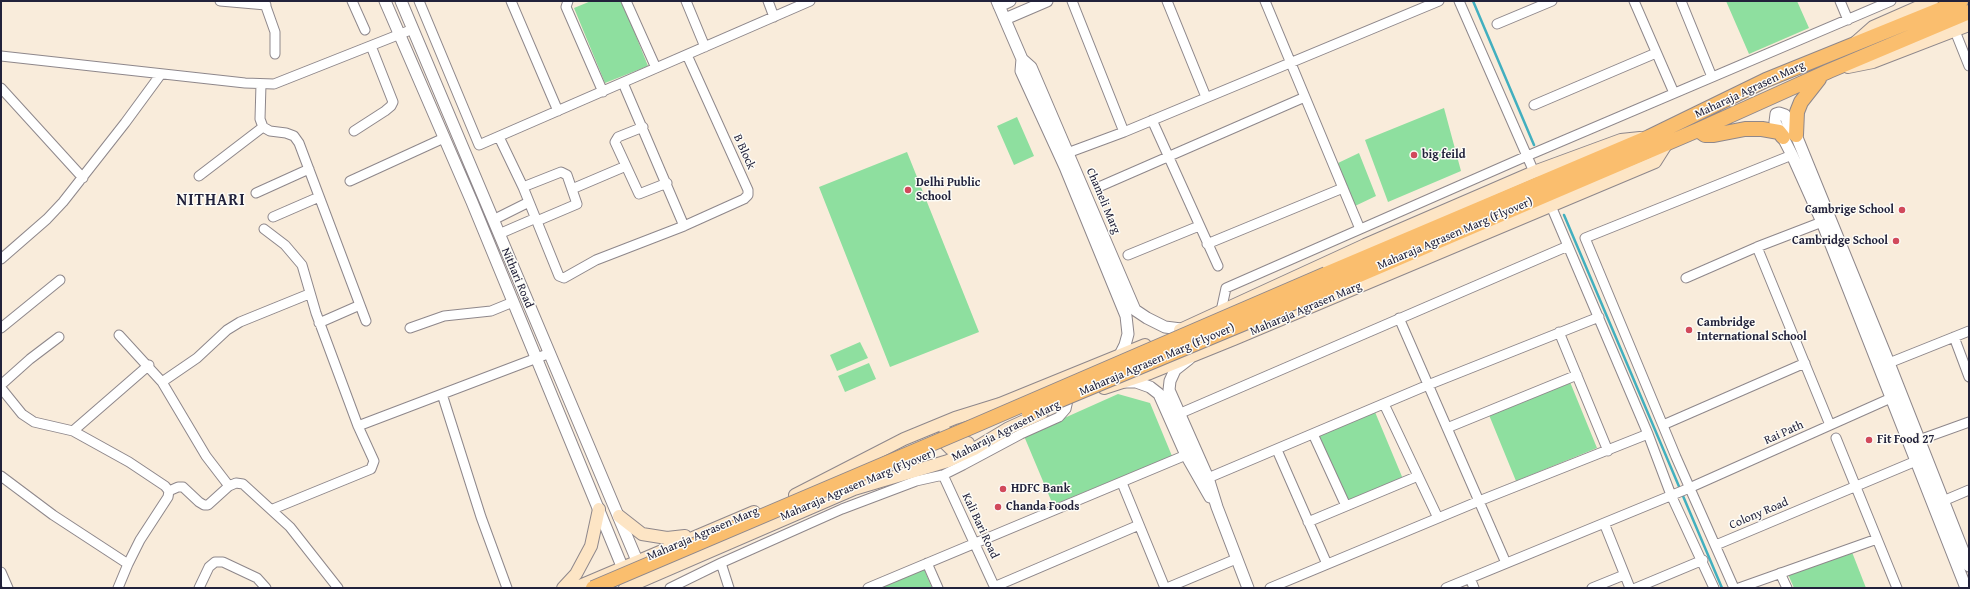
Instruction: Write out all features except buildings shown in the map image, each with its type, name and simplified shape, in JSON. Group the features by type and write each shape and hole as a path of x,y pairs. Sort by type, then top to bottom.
{"main road":[{"path":"1852,45 1873,27 1932,1"},
{"name":"Maharaja Agrasen Marg","path":"574,588 698,535 800,494 904,439 955,418 1000,404 1140,347 1365,245 1534,172 1621,140 1649,137 1766,80 1961,1"},
{"name":"Maharaja Agrasen Marg","path":"1698,130 1827,72 1969,12"},
{"path":"1698,130 1706,135 1714,136 1745,129 1762,128 1790,136 1800,102 1827,72 1873,62 1969,25"},
{"name":"Maharaja Agrasen Marg (Flyover)","path":"593,588 1604,163 1667,143 1698,130"},
{"name":"Maharaja Agrasen Marg (Flyover)","path":"615,588 1604,163 1649,137"},
{"name":"Maharaja Agrasen Marg","path":"627,587 854,489 948,461 974,449 1009,428 1068,400 1123,382 1234,339 1552,206 1655,162 1667,143"},
{"path":"998,435 986,435 955,449 951,449 944,443 944,436 947,430 1000,404"},
{"path":"860,462 856,472 860,479 872,484"},
{"path":"563,588 576,574 591,546 599,509"},
{"path":"619,516 642,534 667,538 698,535"}],"street":[{"path":"220,1 265,3 275,32 275,54"},
{"path":"352,1 365,30"},
{"name":"Nithari Road","path":"384,1 472,202 624,567 627,587"},
{"path":"401,1 646,579"},
{"path":"418,1 479,146 810,1"},
{"path":"511,1 558,111"},
{"path":"568,1 566,7 603,92"},
{"path":"626,1 656,68"},
{"path":"686,1 705,47"},
{"path":"768,1 774,17"},
{"path":"998,3 1010,1"},
{"path":"1005,19 1047,1"},
{"path":"1072,1 1124,132"},
{"path":"1167,1 1206,97"},
{"path":"1265,1 1360,229"},
{"path":"1064,155 1124,132 1439,1"},
{"path":"1459,1 1534,172"},
{"path":"1497,24 1552,1"},
{"path":"1634,1 1674,93"},
{"path":"1681,1 1712,77"},
{"path":"1840,1 1848,20"},
{"path":"1234,339 1221,311 1226,288 1527,156 1891,1"},
{"name":"Chameli Marg","path":"998,3 1022,59 1021,71 1064,155 1135,310 1165,327 1182,329"},
{"path":"1,56 161,74 274,84 290,79 413,29"},
{"path":"1955,31 1969,66"},
{"path":"354,131 385,111 393,102 371,46"},
{"path":"1534,106 1656,53"},
{"name":"B Block","path":"499,137 537,219 559,276 564,278 596,260 684,226 744,199 748,195 748,190 687,55"},
{"path":"1,259 47,219 83,178 161,74"},
{"path":"623,83 667,183 684,226"},
{"path":"261,84 260,119 263,127 270,131 286,132 294,136 299,142 366,321"},
{"path":"1,88 83,178"},
{"path":"1101,186 1304,97"},
{"path":"1152,120 1218,266"},
{"path":"199,176 263,127"},
{"path":"643,127 616,139 615,142 639,194 667,183"},
{"path":"1790,136 1792,155 1822,222 1966,588"},
{"path":"1790,136 1889,363 1969,566"},
{"path":"350,181 444,138"},
{"name":"Chameli Marg","path":"1064,155 1126,316 1128,334 1120,355"},
{"path":"1734,588 1716,545 1686,489 1663,425 1585,238 1792,155"},
{"path":"572,188 626,166"},
{"path":"256,193 309,169"},
{"path":"499,234 577,204 567,175 561,172 523,187"},
{"path":"1207,244 1343,188"},
{"path":"273,217 319,196"},
{"path":"472,202 484,197"},
{"path":"493,220 529,202"},
{"path":"1552,206 1648,434 1671,495 1714,588"},
{"path":"1686,278 1757,247 1822,222"},
{"path":"1128,256 1199,226"},
{"path":"264,229 284,245 302,265 309,294 319,322 358,426 374,461 371,469 272,510"},
{"path":"1174,416 1568,246"},
{"path":"1757,247 1830,425"},
{"path":"1,328 60,280"},
{"path":"162,382 196,358 227,330 240,322 309,294"},
{"path":"410,328 444,316 492,311 513,302"},
{"path":"319,322 360,305"},
{"path":"1208,478 1428,385 1599,317"},
{"path":"1399,318 1506,563"},
{"path":"1889,363 1969,331"},
{"path":"1559,332 1608,451"},
{"path":"119,335 149,366 162,382 206,456 229,486"},
{"path":"59,337 30,359 1,386 22,414 34,422 73,431 129,462 165,486 169,491 168,497 146,529 128,564 118,588"},
{"path":"1954,337 1967,364 1969,377"},
{"path":"358,426 550,353"},
{"path":"1195,354 1175,370 1170,381 1170,390 1174,416 1186,455 1217,507"},
{"path":"1663,425 1805,363"},
{"path":"73,431 149,366"},
{"path":"1448,428 1577,375"},
{"path":"1123,382 1136,382 1150,387 1160,394 1174,416 1208,478 1236,560 1248,588"},
{"path":"442,394 481,517 507,588"},
{"name":"Rai Path","path":"1446,588 1686,489 1891,398"},
{"path":"670,588 721,563 842,509 916,481 942,475 1021,434 1059,417 1066,410 1068,400"},
{"path":"1384,404 1438,518"},
{"path":"1920,440 1969,422"},
{"path":"1313,434 1346,506"},
{"path":"1270,588 1479,501 1648,434"},
{"path":"1836,438 1897,588"},
{"path":"1277,450 1327,564"},
{"path":"868,588 1186,455"},
{"name":"Colony Road","path":"1716,545 1916,461"},
{"name":"Kali Bari Road","path":"942,475 975,543 994,588"},
{"path":"1,476 53,515 128,564"},
{"path":"1308,522 1418,476"},
{"path":"169,491 178,487 183,488 204,505 208,505 229,486 236,483 243,484 290,527 338,588"},
{"path":"1122,483 1166,588 1236,560"},
{"path":"1944,501 1969,490"},
{"path":"1604,523 1630,588"},
{"path":"994,588 1139,525"},
{"path":"1739,588 1877,539"},
{"path":"1636,588 1702,560"},
{"path":"199,588 209,567 215,562 223,562 257,578 266,588"},
{"path":"721,563 729,588"},
{"path":"927,564 938,588"},
{"path":"1,572 8,588"},
{"path":"1780,573 1787,588"},
{"path":"1592,588 1624,574"},
{"path":"1470,578 1474,588"}],"green space":[{"path":"591,1 622,1 648,66 605,83 574,8"},
{"path":"1726,1 1797,1 1809,28 1749,54"},
{"name":"big feild","path":"1444,108 1461,171 1388,202 1365,140"},
{"path":"1017,117 1034,156 1014,165 997,126"},
{"path":"907,152 979,332 890,367 819,187"},
{"path":"1359,153 1376,196 1355,206 1338,163"},
{"path":"860,342 868,358 837,371 830,355"},
{"path":"869,363 876,379 845,392 838,376"},
{"path":"1570,382 1597,448 1516,481 1489,415"},
{"path":"1118,394 1150,403 1172,456 1053,505 1024,436"},
{"path":"1375,412 1403,479 1345,503 1316,436"},
{"path":"1850,547 1866,588 1794,588 1787,572"},
{"path":"924,569 932,588 879,588"}],"waterway":[{"path":"1473,1 1534,145"},
{"path":"1564,215 1722,588"}],"place":[{"name":"big feild","path":"1414,155"},
{"name":"Delhi Public School","path":"908,190"},
{"name":"Cambrige School","path":"1902,210"},
{"name":"Cambridge School","path":"1896,241"},
{"name":"Cambridge International School","path":"1689,330"},
{"name":"Fit Food 27","path":"1869,440"},
{"name":"HDFC Bank","path":"1003,489"},
{"name":"Chanda Foods","path":"998,507"}],"district":[{"name":"NITHARI","path":"211,201"}]}
